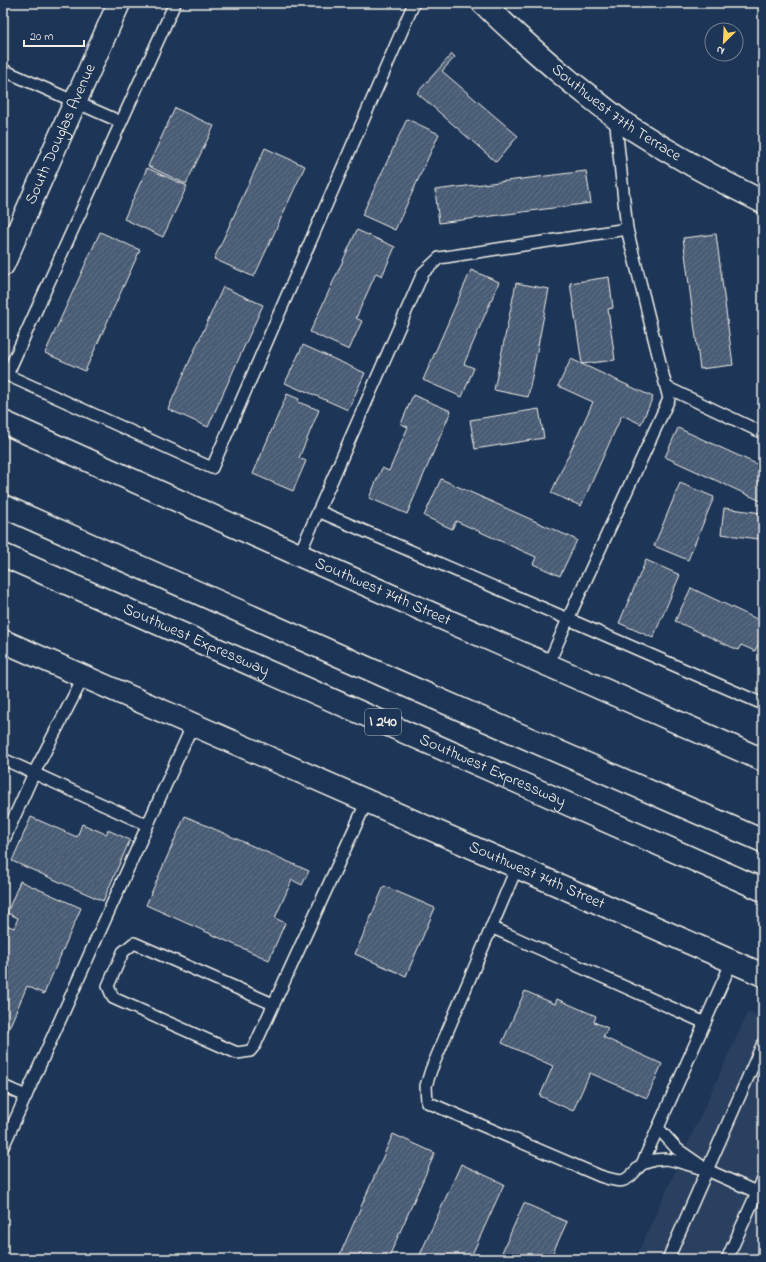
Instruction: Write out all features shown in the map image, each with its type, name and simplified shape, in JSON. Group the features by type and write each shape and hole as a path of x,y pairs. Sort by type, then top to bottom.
{"main road":[{"name":"South Douglas Avenue","path":"3,265 119,3"},
{"name":"Southwest 77th Terrace","path":"483,3 504,24 615,116 669,152 763,202"},
{"name":"Southwest 74th Street","path":"3,422 299,555 763,760"},
{"name":"I 240","path":"3,506 394,680 763,841"},
{"name":"Southwest Expressway","path":"3,555 763,890"},
{"name":"Southwest 74th Street","path":"3,641 763,975"}],"lane":[{"path":"175,3 7,375 212,468 414,3"},
{"path":"3,70 121,122"},
{"path":"548,665 669,398 626,229 615,116"},
{"path":"299,555 423,273 440,258 626,229"},
{"path":"666,387 763,433"},
{"path":"318,511 763,704"},
{"path":"3,842 34,773 84,676"},
{"path":"3,1147 193,724"},
{"path":"3,759 147,825"},
{"path":"273,1004 134,943 123,952 108,986 113,998 237,1053 250,1052 255,1045 367,801"},
{"path":"517,867 431,1070 426,1086 427,1102 600,1176 618,1182 628,1178 642,1164 732,961"},
{"path":"491,928 705,1023"},
{"path":"668,1259 763,1043"},
{"path":"3,1086 26,1096"},
{"path":"658,1128 677,1149 707,1170"},
{"path":"642,1164 654,1160 666,1159 676,1161 707,1170 760,1194"},
{"path":"728,1259 760,1194 763,1179"}],"shaded area":[{"path":"748,1012 763,1018 763,1259 635,1259"}],"building":[{"path":"452,54 455,57 442,71 518,136 496,162 417,93"},
{"path":"175,108 214,126 186,184 148,166"},
{"path":"407,119 439,134 395,230 362,215"},
{"path":"265,148 305,166 254,277 214,259"},
{"path":"147,168 187,186 163,237 124,219"},
{"path":"586,171 591,203 439,223 435,190"},
{"path":"357,230 395,247 382,276 376,273 356,318 362,321 349,350 310,332"},
{"path":"100,232 140,250 85,371 45,353"},
{"path":"716,234 733,365 700,369 683,238"},
{"path":"471,270 499,282 464,364 474,368 462,397 423,380"},
{"path":"609,277 613,308 608,309 615,360 582,364 570,283"},
{"path":"516,283 549,289 528,397 494,390"},
{"path":"223,287 263,305 208,427 168,409"},
{"path":"303,345 365,373 348,410 285,383"},
{"path":"571,359 653,397 641,424 622,415 581,506 551,493 593,402 558,386"},
{"path":"287,394 299,399 298,402 319,410 299,458 306,461 293,491 253,474"},
{"path":"413,395 451,411 407,514 369,498 382,468 389,471 408,427 401,424"},
{"path":"539,409 544,438 475,449 470,420"},
{"path":"678,428 763,467 763,502 665,457"},
{"path":"441,479 577,540 560,576 533,564 536,557 456,521 452,529 424,516"},
{"path":"680,483 714,497 688,560 654,546"},
{"path":"724,508 762,513 758,539 721,534"},
{"path":"646,560 680,575 653,638 619,623"},
{"path":"691,588 763,622 763,633 755,651 741,645 738,650 675,621"},
{"path":"763,659 763,669 759,667"},
{"path":"185,816 309,871 302,885 292,880 275,918 285,923 269,960 146,905"},
{"path":"31,817 77,837 82,824 106,834 108,830 130,840 103,901 12,861"},
{"path":"20,881 81,908 44,994 27,986 3,1042 3,924 14,928 18,918 7,913"},
{"path":"384,886 435,908 406,976 355,954"},
{"path":"525,991 555,1004 557,999 596,1016 594,1022 608,1028 603,1037 662,1064 647,1098 590,1073 573,1111 540,1096 553,1066 502,1043"},
{"path":"393,1134 435,1153 388,1259 338,1259"},
{"path":"461,1164 504,1184 470,1259 418,1259"},
{"path":"524,1203 567,1222 550,1259 499,1259"}]}
